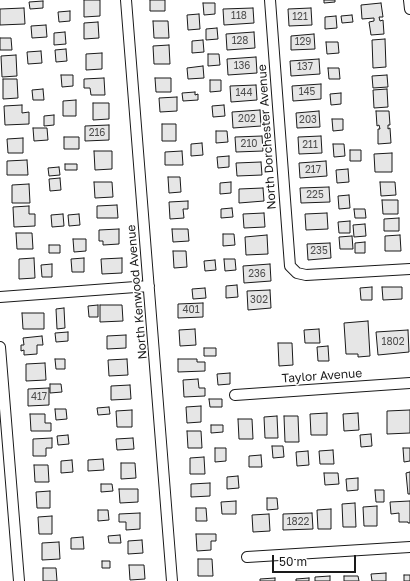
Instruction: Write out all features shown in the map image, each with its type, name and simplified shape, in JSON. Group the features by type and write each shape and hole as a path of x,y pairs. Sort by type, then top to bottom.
{"street":[{"name":"North Kenwood Avenue","path":"126,0 172,581"},
{"name":"North Dorchester Avenue","path":"270,0 290,266 294,272 301,275 410,269"},
{"path":"409,0 410,9"},
{"path":"0,297 149,286"},
{"path":"0,346 19,581"},
{"name":"Taylor Avenue","path":"235,396 410,384"},
{"path":"247,557 410,547"}],"building":[{"path":"84,0 100,0 100,16 84,17"},
{"path":"150,0 165,0 165,11 150,11"},
{"path":"324,0 335,0 335,2 324,3"},
{"path":"43,1 43,8 30,9 29,2"},
{"path":"203,3 215,3 215,14 204,15"},
{"path":"381,3 383,17 379,17 380,21 383,20 384,34 371,35 369,22 374,21 374,18 362,19 361,5"},
{"path":"24,8 25,24 0,25 0,9"},
{"path":"253,8 254,23 224,25 223,9"},
{"path":"311,8 312,25 289,26 288,9"},
{"path":"70,11 70,21 59,22 58,12"},
{"path":"199,14 200,29 188,30 187,15"},
{"path":"352,15 353,22 342,23 341,16"},
{"path":"336,16 337,28 325,29 325,17"},
{"path":"153,21 168,21 169,38 154,38"},
{"path":"98,22 99,38 84,39 84,23"},
{"path":"46,25 47,37 32,38 31,26"},
{"path":"217,28 218,39 206,40 206,29"},
{"path":"65,32 66,44 54,45 54,33"},
{"path":"254,32 255,48 227,50 226,34"},
{"path":"314,34 315,49 291,50 291,36"},
{"path":"0,38 11,38 12,50 0,50"},
{"path":"385,39 386,67 373,68 372,40"},
{"path":"203,40 204,52 192,53 192,41"},
{"path":"326,42 338,42 339,53 327,54"},
{"path":"169,45 170,64 154,64 153,46"},
{"path":"66,49 67,61 56,62 55,50"},
{"path":"41,51 42,63 28,64 27,52"},
{"path":"102,53 102,69 86,70 86,54"},
{"path":"208,54 219,54 220,65 208,66"},
{"path":"16,55 17,76 2,77 1,56"},
{"path":"256,57 257,73 228,75 227,59"},
{"path":"319,59 320,74 291,76 290,61"},
{"path":"203,66 204,78 188,79 187,68"},
{"path":"328,68 339,68 340,79 329,79"},
{"path":"61,75 73,75 73,86 62,87"},
{"path":"387,75 388,87 373,88 372,76"},
{"path":"104,78 105,95 91,95 90,88 84,88 84,79"},
{"path":"155,78 171,78 171,92 156,92"},
{"path":"3,79 17,79 18,98 3,99"},
{"path":"210,80 221,80 221,91 210,92"},
{"path":"321,84 321,99 293,101 292,86"},
{"path":"256,85 257,100 231,102 230,86"},
{"path":"43,89 44,100 33,100 32,90"},
{"path":"387,89 388,107 374,108 373,90"},
{"path":"195,92 195,95 198,94 198,100 183,101 182,93"},
{"path":"341,93 341,104 331,105 330,94"},
{"path":"177,97 177,111 160,112 159,98"},
{"path":"76,100 76,116 63,116 63,101"},
{"path":"93,103 109,103 109,119 93,120"},
{"path":"22,105 22,113 29,112 29,124 5,125 4,106"},
{"path":"224,105 225,116 213,117 212,106"},
{"path":"260,110 261,126 233,128 232,112"},
{"path":"319,111 320,127 297,128 296,113"},
{"path":"376,111 389,111 390,125 388,125 388,129 390,128 391,143 378,144 378,129 380,129 379,125 377,126"},
{"path":"54,115 54,125 44,126 44,116"},
{"path":"332,119 343,119 343,130 333,131"},
{"path":"162,124 176,124 176,141 162,141"},
{"path":"109,125 109,140 85,141 85,126"},
{"path":"33,128 47,128 48,140 34,141"},
{"path":"216,131 227,131 228,142 216,143"},
{"path":"262,136 263,151 236,152 235,137"},
{"path":"321,136 322,153 299,154 298,137"},
{"path":"64,137 79,137 79,149 64,149"},
{"path":"23,138 23,153 8,153 7,139"},
{"path":"202,143 203,155 191,156 191,144"},
{"path":"333,144 344,144 345,156 334,157"},
{"path":"350,150 361,150 361,161 350,161"},
{"path":"94,151 112,151 112,169 95,170"},
{"path":"182,151 183,165 165,165 165,152"},
{"path":"392,153 392,172 375,172 374,154"},
{"path":"229,156 229,167 218,168 217,157"},
{"path":"27,160 28,175 7,175 7,161"},
{"path":"326,161 327,176 300,178 299,163"},
{"path":"261,162 262,175 237,176 236,163"},
{"path":"65,164 77,164 77,170 65,170"},
{"path":"59,167 60,175 49,176 48,168"},
{"path":"348,169 349,182 337,183 336,170"},
{"path":"168,177 180,177 181,192 169,193"},
{"path":"60,178 61,190 50,191 49,179"},
{"path":"94,182 112,182 113,197 95,198"},
{"path":"231,182 231,193 220,194 220,183"},
{"path":"380,182 395,182 396,195 381,196"},
{"path":"29,184 30,203 12,203 12,185"},
{"path":"329,187 330,202 301,203 300,188"},
{"path":"263,188 264,201 239,203 239,189"},
{"path":"349,195 350,208 339,209 338,196"},
{"path":"382,200 398,200 398,214 383,214"},
{"path":"188,201 188,209 183,209 184,218 170,219 169,202"},
{"path":"117,205 118,218 97,218 97,206"},
{"path":"29,206 29,214 35,214 35,226 14,227 13,207"},
{"path":"232,208 233,217 221,218 221,209"},
{"path":"354,209 365,209 366,218 355,218"},
{"path":"264,213 265,227 244,228 243,214"},
{"path":"327,213 328,229 306,230 305,214"},
{"path":"63,214 64,226 52,227 51,215"},
{"path":"79,214 80,225 69,226 68,215"},
{"path":"399,218 399,231 384,231 384,219"},
{"path":"350,221 350,233 339,233 338,222"},
{"path":"365,224 366,236 354,237 353,225"},
{"path":"119,229 119,244 103,245 103,241 99,241 99,230"},
{"path":"172,229 188,229 189,241 173,242"},
{"path":"16,233 32,233 33,249 17,249"},
{"path":"223,234 234,234 235,245 223,246"},
{"path":"267,235 268,254 246,255 245,237"},
{"path":"400,235 401,251 385,251 385,236"},
{"path":"352,236 353,249 340,249 339,237"},
{"path":"73,239 86,239 86,251 74,252"},
{"path":"365,242 365,253 355,253 355,243"},
{"path":"330,243 331,258 308,260 307,244"},
{"path":"49,245 60,245 60,253 49,253"},
{"path":"173,251 186,251 187,267 174,268"},
{"path":"34,258 35,278 19,279 19,259"},
{"path":"84,258 84,272 72,272 71,259"},
{"path":"122,258 122,273 102,274 101,259"},
{"path":"224,259 235,259 236,270 225,271"},
{"path":"215,260 216,270 205,271 204,261"},
{"path":"52,264 52,277 42,277 41,265"},
{"path":"270,264 271,281 244,283 243,266"},
{"path":"237,285 238,297 226,298 226,286"},
{"path":"372,287 372,300 361,300 360,288"},
{"path":"382,287 402,287 402,299 383,300"},
{"path":"205,288 206,298 193,299 192,289"},
{"path":"270,290 271,308 248,310 247,291"},
{"path":"203,303 203,317 178,318 178,304"},
{"path":"98,305 98,317 89,317 88,306"},
{"path":"100,305 122,305 123,321 100,322"},
{"path":"64,308 65,328 57,329 56,309"},
{"path":"22,313 44,313 44,329 23,329"},
{"path":"368,321 370,356 358,357 358,354 346,354 344,323"},
{"path":"195,329 196,345 180,346 179,330"},
{"path":"319,329 320,343 305,343 304,330"},
{"path":"408,330 409,352 378,355 376,332"},
{"path":"68,332 68,341 56,342 55,333"},
{"path":"126,335 126,348 107,349 107,336"},
{"path":"42,336 43,345 37,345 37,354 24,355 24,350 21,351 21,345 24,345 23,338"},
{"path":"278,343 292,343 293,365 279,366"},
{"path":"328,346 329,361 318,361 317,347"},
{"path":"204,348 216,348 216,356 204,356"},
{"path":"55,359 65,359 65,369 56,369"},
{"path":"127,359 128,375 109,376 108,360"},
{"path":"178,359 197,359 197,362 205,362 205,371 178,372"},
{"path":"45,363 46,380 26,381 26,364"},
{"path":"230,373 230,384 218,385 217,374"},
{"path":"198,379 199,388 205,388 205,396 184,397 183,380"},
{"path":"50,384 61,384 62,392 50,393"},
{"path":"130,385 131,399 111,400 111,386"},
{"path":"49,388 49,405 28,406 28,389"},
{"path":"209,399 222,399 222,407 210,407"},
{"path":"201,406 201,422 187,423 186,407"},
{"path":"109,407 110,414 98,415 97,408"},
{"path":"55,409 66,409 67,419 56,420"},
{"path":"132,410 132,427 117,427 116,411"},
{"path":"410,410 410,433 387,434 387,411"},
{"path":"327,413 327,435 311,435 310,414"},
{"path":"358,413 359,430 344,431 343,414"},
{"path":"30,414 45,414 45,423 51,423 51,431 31,431"},
{"path":"277,416 278,438 265,438 264,417"},
{"path":"284,416 298,416 299,442 285,442"},
{"path":"238,419 252,419 253,439 239,439"},
{"path":"211,425 223,425 223,432 211,433"},
{"path":"187,431 201,431 202,448 188,448"},
{"path":"371,434 372,446 361,447 360,435"},
{"path":"68,435 69,444 58,445 57,436"},
{"path":"52,438 52,448 46,448 46,456 33,456 33,439"},
{"path":"133,438 134,449 117,450 116,439"},
{"path":"272,446 283,446 284,457 273,458"},
{"path":"215,448 226,448 226,461 215,462"},
{"path":"403,448 410,448 410,461 404,462"},
{"path":"333,450 334,464 320,464 319,451"},
{"path":"308,451 309,465 297,466 296,452"},
{"path":"261,455 262,467 249,467 249,456"},
{"path":"204,457 205,474 190,474 190,458"},
{"path":"103,459 104,470 88,471 88,460"},
{"path":"72,460 73,472 61,473 61,461"},
{"path":"121,463 135,463 136,478 121,479"},
{"path":"34,465 48,465 49,482 35,482"},
{"path":"410,472 410,494 408,494 406,473"},
{"path":"324,473 338,473 339,484 325,485"},
{"path":"238,476 239,488 227,489 227,477"},
{"path":"358,478 358,490 347,491 346,479"},
{"path":"210,483 210,496 191,497 191,484"},
{"path":"101,484 112,484 113,491 101,492"},
{"path":"119,489 138,489 138,502 120,503"},
{"path":"375,490 384,490 384,502 376,502"},
{"path":"50,491 50,508 37,508 36,492"},
{"path":"267,498 277,498 278,509 267,510"},
{"path":"236,501 236,514 222,514 221,502"},
{"path":"410,501 410,523 399,522 399,513 391,514 390,502"},
{"path":"355,503 356,527 343,527 342,504"},
{"path":"377,506 377,526 364,526 363,507"},
{"path":"196,508 206,508 207,521 196,521"},
{"path":"331,509 331,529 318,529 317,510"},
{"path":"98,510 108,510 109,520 98,521"},
{"path":"140,513 140,529 126,530 126,522 119,522 119,514"},
{"path":"312,513 313,529 283,530 283,514"},
{"path":"269,514 270,531 253,532 252,515"},
{"path":"52,516 52,534 39,534 38,517"},
{"path":"196,534 216,534 216,541 211,541 211,550 197,551"},
{"path":"120,535 121,543 109,543 108,536"},
{"path":"83,537 84,549 71,549 71,538"},
{"path":"142,540 143,553 128,554 128,541"},
{"path":"59,542 60,559 42,560 42,543"},
{"path":"198,559 212,559 213,576 198,576"},
{"path":"102,561 110,561 110,568 102,568"},
{"path":"129,565 144,565 145,579 130,580"},
{"path":"43,568 56,568 57,581 43,581"},
{"path":"386,573 386,581 372,581 371,574"},
{"path":"404,575 410,575 410,581 404,581"},
{"path":"330,576 330,581 315,581 315,577"},
{"path":"344,576 358,576 359,581 344,581"},
{"path":"275,578 275,581 260,581 260,579"},
{"path":"309,578 309,581 296,581 296,579"}]}
